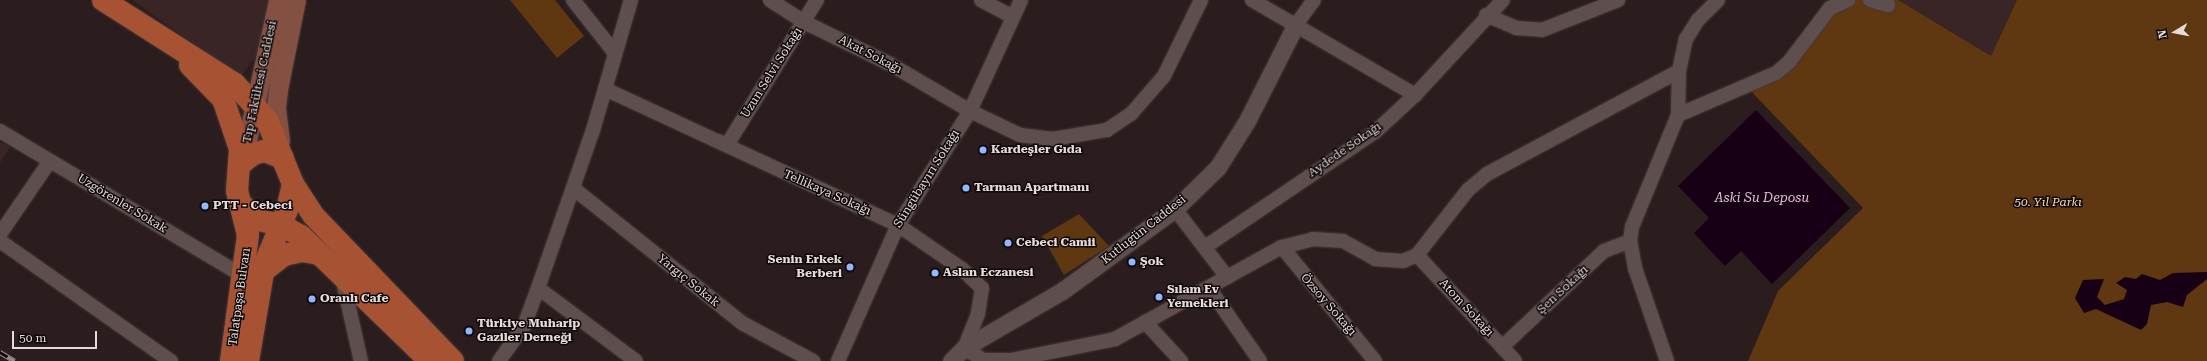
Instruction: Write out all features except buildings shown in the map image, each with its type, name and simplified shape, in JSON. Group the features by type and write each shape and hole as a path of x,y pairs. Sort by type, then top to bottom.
{"main road":[{"path":"103,0 173,47 235,84 267,120 293,184 336,243 453,361"},
{"name":"Tıp Fakültesi Caddesi","path":"242,163 278,0"},
{"name":"Tıp Fakültesi Caddesi","path":"283,158 276,107 296,0"},
{"path":"173,47 223,99 235,128 242,163 253,154 264,151 283,158"},
{"name":"Talatpaşa Bulvarı","path":"242,163 237,176 240,204 248,235 253,274 248,361"},
{"path":"280,225 293,184"},
{"path":"240,204 258,220 280,225 301,236 430,361"},
{"name":"Talatpaşa Bulvarı","path":"231,361 253,274 280,225"},
{"path":"253,274 284,255 302,251 319,254"}],"street":[{"path":"574,0 614,53"},
{"path":"499,361 524,326 538,288 606,89 614,53 632,0"},
{"name":"Akat Sokağı","path":"770,0 804,22 890,64 970,111 1020,135 1053,139 1107,130 1131,114 1164,76 1201,0"},
{"name":"Uzun Selvi Sokağı","path":"727,145 817,0"},
{"path":"981,0 1013,17"},
{"name":"Süngübayırı Sokağı","path":"838,361 898,225 970,111 1021,0"},
{"path":"1252,0 1415,95"},
{"path":"1295,26 1314,0"},
{"name":"Aydede Sokağı","path":"1205,247 1375,132 1415,95 1486,15 1503,0"},
{"path":"1486,15 1516,28 1542,30 1618,0"},
{"path":"1678,115 1776,73 1789,62 1830,8 1848,0"},
{"path":"1870,0 1888,5"},
{"path":"1667,361 1642,294 1630,241 1632,226 1678,115 1679,71 1686,39 1713,1"},
{"name":"Kutlugün Caddesi","path":"951,361 964,348 1062,291 1175,209 1218,167 1247,121 1295,26"},
{"path":"964,348 984,360 1011,360 1115,339 1282,247 1313,239 1343,241 1375,259 1403,261 1417,255 1468,190 1486,174 1679,71"},
{"name":"Tellikaya Sokağı","path":"606,89 898,225 962,269 982,288 978,314 964,348"},
{"name":"Uzgörenler Sokak","path":"0,131 50,161 253,274"},
{"path":"0,234 50,161"},
{"name":"Yargıç Sokak","path":"573,188 742,323 813,361"},
{"path":"1175,209 1227,277"},
{"path":"0,241 171,361"},
{"name":"Şen Sokağı","path":"1502,347 1604,251 1630,241"},
{"name":"Özsoy Sokağı","path":"1282,247 1376,361"},
{"name":"Atom Sokağı","path":"1417,255 1515,361"},
{"path":"342,277 361,361"},
{"path":"538,288 636,361"},
{"path":"1208,288 1260,361"},
{"path":"1145,322 1181,361"}],"shaded area":[{"path":"132,0 269,0 257,54 241,77"},
{"path":"1898,0 2017,0 1991,56"},
{"path":"0,142 10,147 0,163"}],"green space":[{"path":"510,0 555,0 584,36 557,58"},
{"name":"50. Yıl Parkı","path":"1848,0 1898,0 1991,56 2017,0 2207,0 2207,361 1748,361 1778,291 1863,208 1747,87 1805,42"},
{"path":"1079,214 1109,246 1064,275 1042,236"}],"water":[{"name":"Aski Su Deposu","path":"1756,110 1850,208 1772,284 1741,251 1725,266 1694,233 1709,218 1678,186"},
{"path":"2207,272 2207,279 2187,295 2183,307 2167,302 2151,305 2147,324 2141,330 2096,309 2084,313 2075,298 2083,280 2104,279 2097,297 2105,305 2124,299 2127,290 2116,283 2125,277 2136,279 2142,274 2160,280 2173,273"}],"railway":[{"path":"0,352 15,361"}],"place":[{"name":"Kardeşler Gıda","path":"983,150"},
{"name":"Tarman Apartmanı","path":"966,188"},
{"name":"PTT - Cebeci","path":"205,206"},
{"name":"Cebeci Camii","path":"1008,243"},
{"name":"Şok","path":"1132,262"},
{"name":"Senin Erkek Berberi","path":"850,267"},
{"name":"Aslan Eczanesi","path":"935,273"},
{"name":"Sılam Ev Yemekleri","path":"1159,297"},
{"name":"Oranlı Cafe","path":"312,299"},
{"name":"Türkiye Muharip Gaziler Derneği","path":"469,331"}]}
